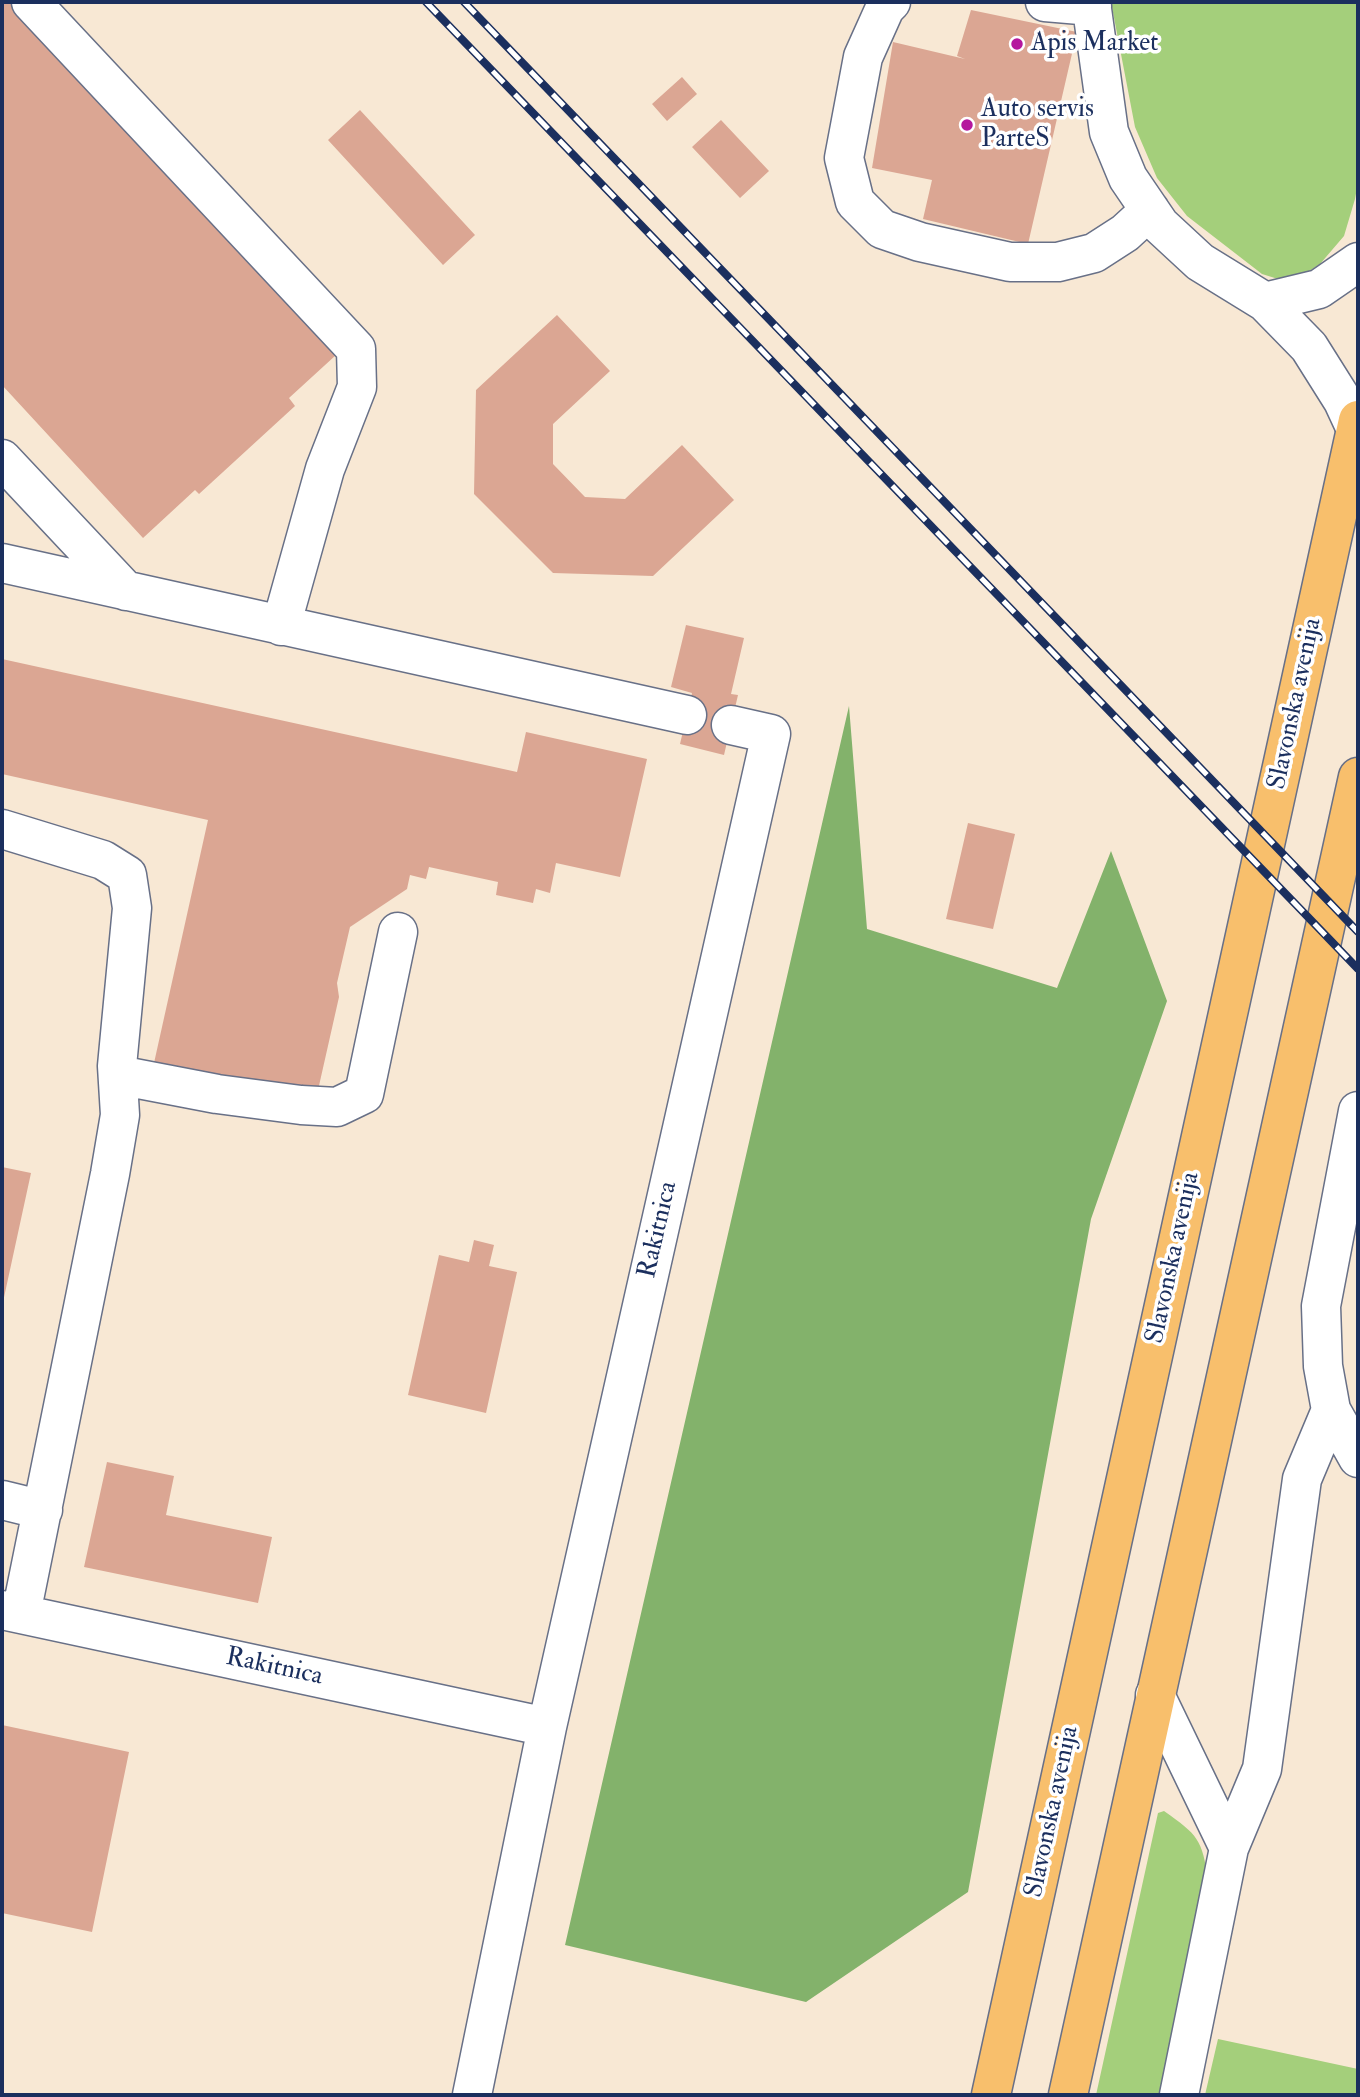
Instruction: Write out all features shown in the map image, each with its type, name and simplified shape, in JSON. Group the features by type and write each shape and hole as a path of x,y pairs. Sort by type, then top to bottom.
{"main road":[{"name":"Slavonska avenija","path":"990,2095 1357,425"},
{"path":"1068,2095 1358,777"}],"street":[{"path":"31,2 356,349 357,387 325,469 281,626"},
{"path":"891,2 885,8 863,57 844,158 855,202 882,229 920,242 1010,262 1058,262 1094,253 1125,233 1150,210"},
{"path":"1045,2 1092,4 1109,132 1128,178 1160,225 1200,262 1265,302 1309,347 1357,425"},
{"path":"1265,302 1319,289 1358,262"},
{"path":"2,459 126,591"},
{"path":"2,564 687,715"},
{"name":"Rakitnica","path":"472,2095 547,1727 771,734 730,725"},
{"path":"2,829 103,860 127,875 132,908 117,1066 120,1115 110,1174 43,1510 12,1612"},
{"path":"118,1075 217,1094 301,1105 337,1107 364,1094 398,932"},
{"path":"1358,1111 1321,1306 1323,1366 1331,1410 1358,1458"},
{"path":"1179,2095 1229,1848 1262,1769 1302,1479 1331,1410"},
{"path":"2,1500 43,1510"},
{"name":"Rakitnica","path":"12,1612 547,1727"},
{"path":"1155,1695 1229,1848"}],"green space":[{"path":"1111,2 1358,2 1358,183 1344,236 1320,264 1297,279 1278,279 1262,274 1187,216 1157,178 1135,127"},
{"path":"849,706 867,929 1057,988 1111,851 1167,1001 1091,1219 968,1892 806,2002 565,1945"},
{"path":"1164,1811 1196,1839 1203,1855 1208,1880 1164,2095 1096,2095 1158,1813"},
{"path":"1218,2039 1358,2069 1358,2095 1205,2095"}],"building":[{"path":"2,2 10,2 336,355 289,398 295,406 199,494 195,490 143,538 2,385"},
{"name":"Auto servis ParteS","path":"971,10 1077,32 1028,244 923,219 932,180 872,168 893,42 965,59 957,56"},
{"path":"682,77 697,94 667,121 652,104"},
{"path":"360,110 475,235 443,265 328,140"},
{"path":"721,120 769,171 740,198 692,147"},
{"path":"557,315 610,371 553,424 553,464 585,497 625,499 682,445 734,500 653,576 553,573 474,494 476,390"},
{"path":"686,625 744,638 731,694 738,695 724,755 680,744 692,693 671,687"},
{"path":"2,659 517,772 526,732 647,759 620,877 556,863 550,893 536,889 533,903 496,895 498,882 429,867 426,879 410,875 407,889 350,927 337,983 339,997 316,1099 154,1063 208,820 2,774"},
{"path":"968,823 1015,834 993,929 946,919"},
{"path":"2,1167 31,1173 3,1302 2,1302"},
{"path":"474,1240 494,1245 489,1266 517,1272 486,1413 408,1395 439,1255 469,1262"},
{"path":"107,1462 174,1476 166,1515 272,1537 258,1603 84,1567"},
{"path":"2,1725 129,1752 92,1932 2,1913"}],"railway":[{"path":"426,2 1358,969"},
{"path":"464,2 1358,932"}],"place":[{"name":"Apis Market","path":"1017,44"},
{"name":"Auto servis ParteS","path":"967,125"}]}
